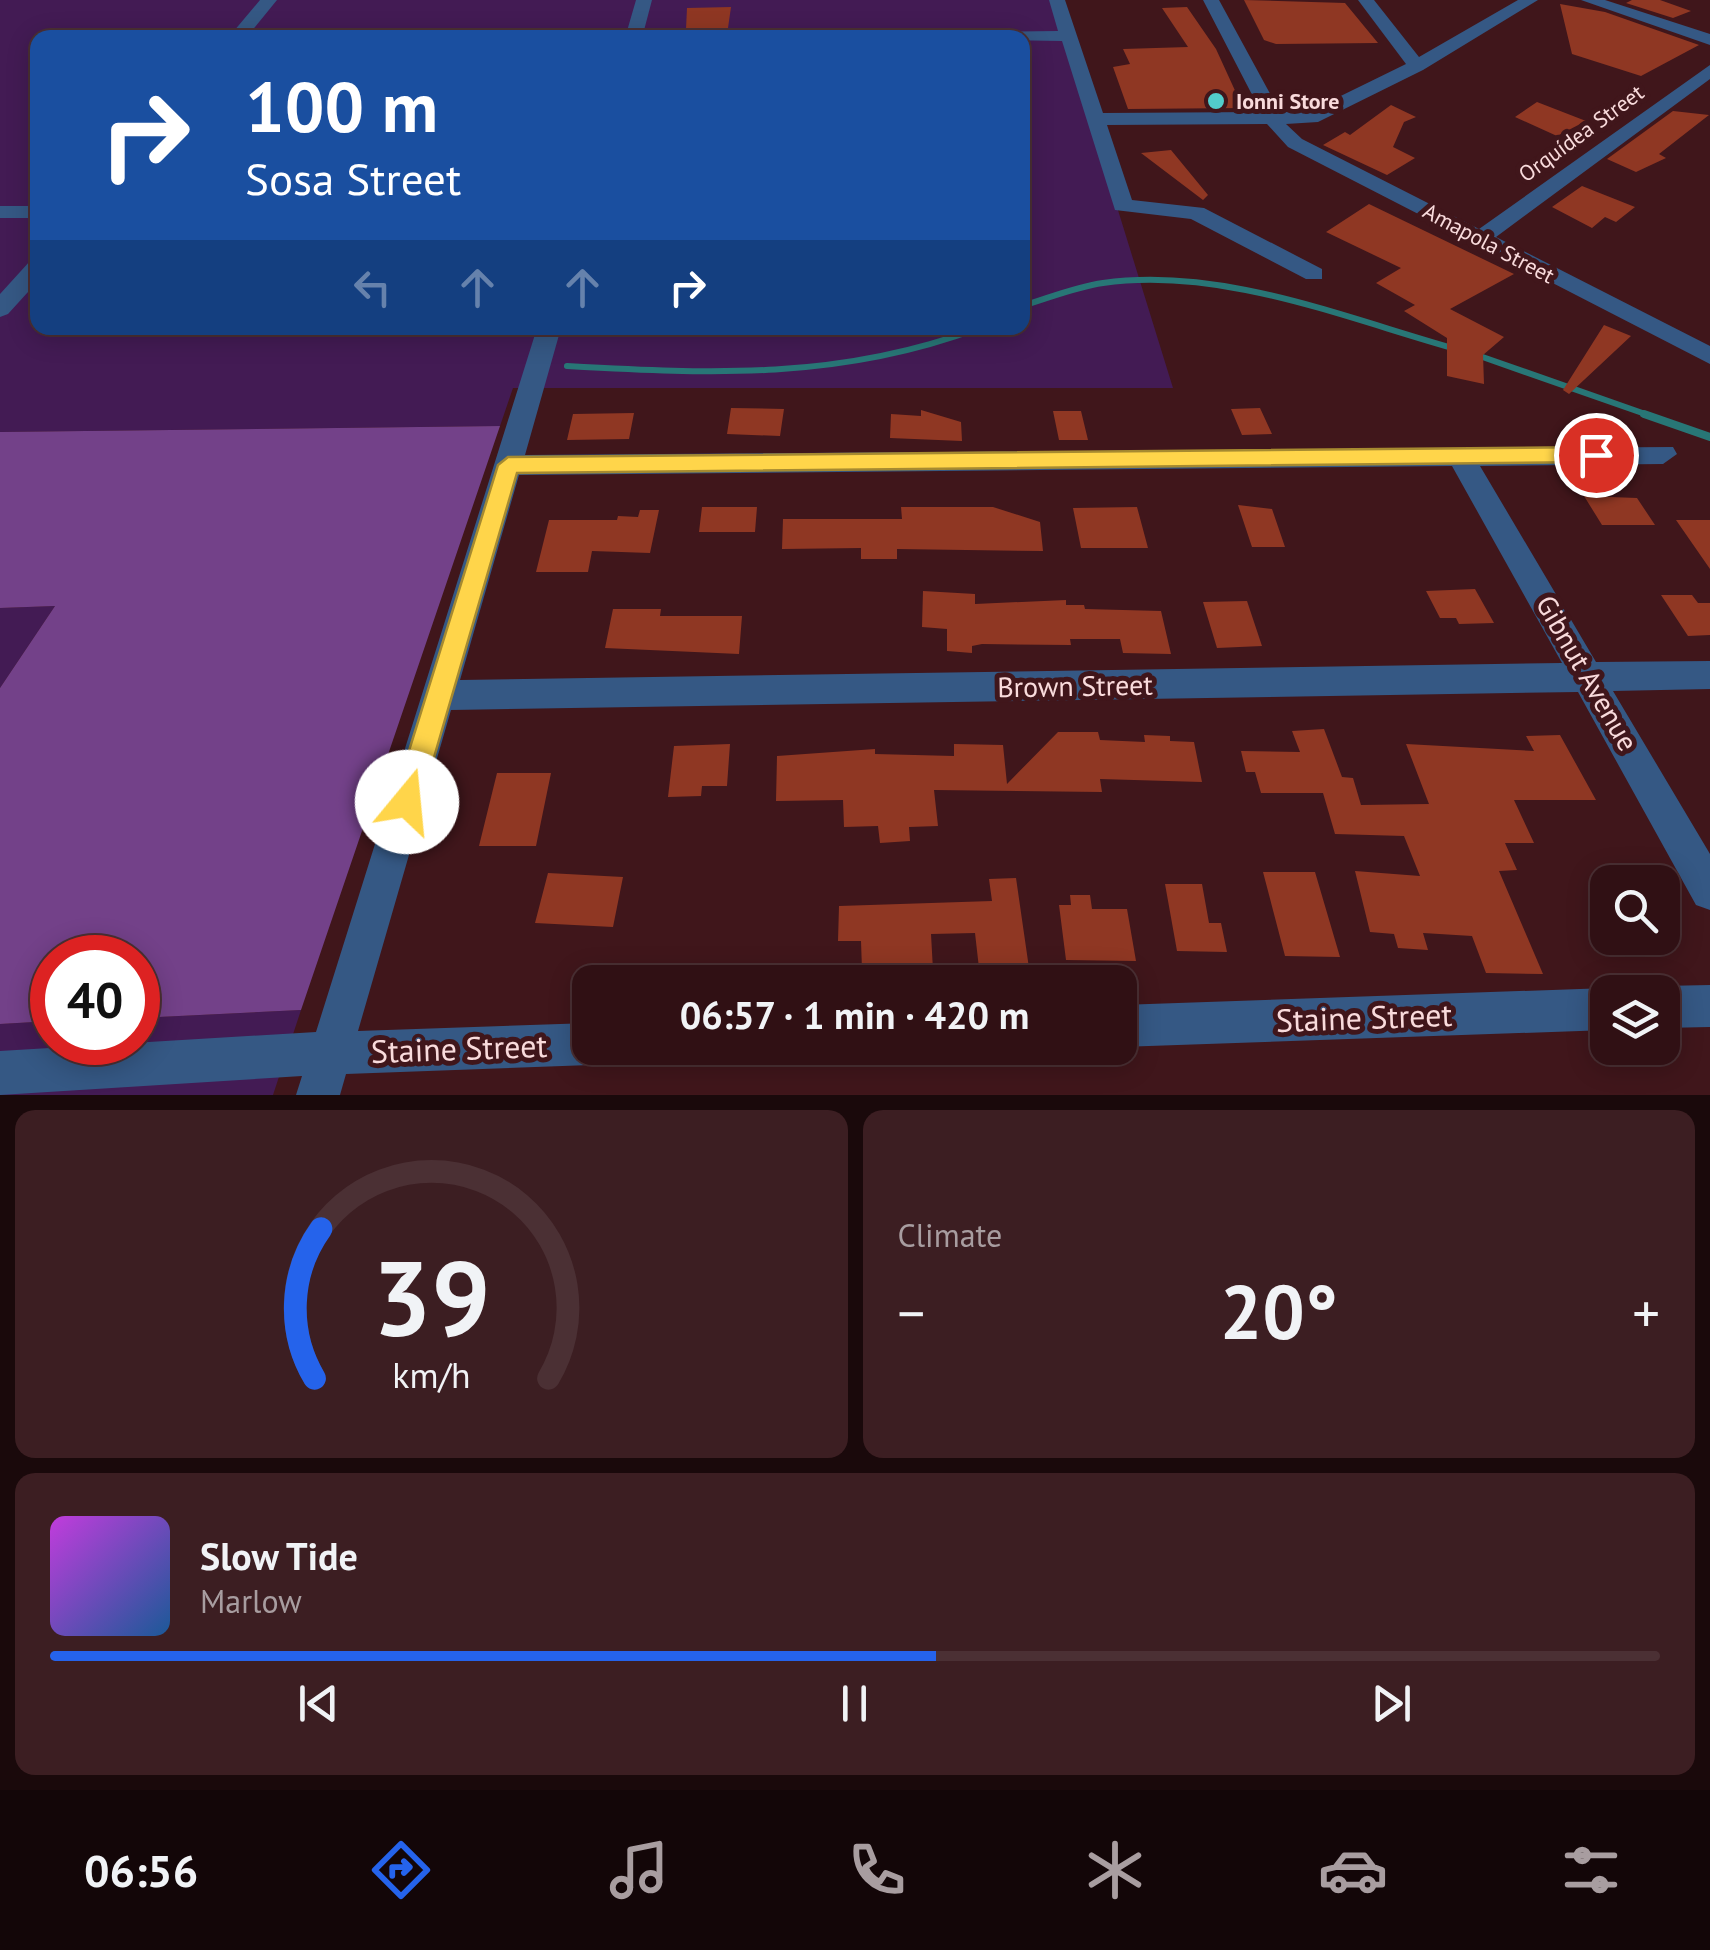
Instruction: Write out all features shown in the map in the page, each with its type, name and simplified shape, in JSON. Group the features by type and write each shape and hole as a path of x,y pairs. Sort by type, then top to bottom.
{"street":[{"path":"243,30 269,0"},
{"path":"636,30 644,0"},
{"path":"1057,0 1123,205 1196,213 1314,274"},
{"path":"1211,0 1275,122"},
{"path":"1366,0 1417,66"},
{"path":"1589,0 1710,40"},
{"path":"1095,119 1275,122 1321,115 1417,66 1522,2"},
{"path":"1030,36 1068,36"},
{"name":"Orquídea Street","path":"1482,237 1710,70"},
{"name":"Amapola Street","path":"1275,122 1295,144 1710,356"},
{"path":"0,212 30,212"},
{"path":"0,310 30,275"},
{"path":"318,1095 547,335"},
{"path":"508,465 1663,454"},
{"name":"Gibnut Avenue","path":"1462,456 1710,890"},
{"name":"Brown Street","path":"440,695 1710,675"},
{"path":"1680,1007 1710,1006"},
{"name":"Staine Street","path":"1137,1025 1590,1010"},
{"name":"Staine Street","path":"0,1073 329,1053 572,1045"}],"shaded area":[{"path":"0,0 1053,0 1173,388 513,388 500,426 0,432"},
{"path":"500,426 301,1010 160,1017 160,935 30,935 30,1022 0,1024 0,688 55,606 0,608 0,432"},
{"path":"55,606 0,688 0,608"},
{"path":"301,1010 273,1095 0,1095 0,1024 30,1022 30,1065 160,1065 160,1017"}],"building":[{"path":"1244,0 1345,3 1378,43 1276,44 1264,40"},
{"path":"1660,0 1691,11 1673,18 1626,3"},
{"path":"1560,4 1605,12 1699,45 1641,76 1572,54"},
{"path":"731,7 728,28 686,29 687,8"},
{"path":"1187,7 1216,49 1243,108 1128,109 1113,67 1130,64 1123,49 1188,47 1162,8"},
{"path":"1537,102 1586,121 1557,136 1515,117"},
{"path":"1391,105 1416,117 1404,122 1393,147 1415,158 1387,175 1323,145 1345,132 1350,135"},
{"path":"1673,111 1709,115 1659,154 1666,158 1636,172 1607,159"},
{"path":"1171,150 1208,195 1203,200 1141,153"},
{"path":"1582,186 1635,207 1616,222 1605,217 1592,228 1552,207"},
{"path":"1369,204 1514,274 1450,309 1504,337 1483,355 1484,384 1447,376 1447,338 1404,311 1415,305 1376,283 1401,268 1326,232"},
{"path":"1604,325 1631,336 1569,394 1563,390"},
{"path":"731,408 784,409 780,436 727,434"},
{"path":"1260,408 1272,434 1242,435 1231,409"},
{"path":"921,410 961,422 962,441 890,438 891,414 921,416"},
{"path":"1053,411 1081,411 1088,440 1059,440"},
{"path":"634,413 629,439 567,440 573,414"},
{"path":"1584,496 1637,498 1655,525 1602,525"},
{"path":"1238,505 1272,509 1285,547 1252,547"},
{"path":"702,507 757,507 755,532 699,532"},
{"path":"901,507 993,507 1040,522 1043,551 897,549 897,559 861,559 861,548 782,549 783,519 902,519"},
{"path":"1137,507 1148,548 1081,548 1073,508"},
{"path":"640,510 659,510 650,553 592,551 588,572 536,572 549,520 617,520 618,516 638,517"},
{"path":"1676,520 1710,520 1710,569"},
{"path":"1475,589 1494,623 1459,624 1456,618 1440,618 1426,591"},
{"path":"923,591 975,594 975,604 1066,600 1066,605 1084,605 1085,609 1161,611 1171,654 1123,653 1120,639 1070,639 1071,645 982,644 972,646 972,653 947,651 947,629 922,627"},
{"path":"1661,595 1692,595 1698,603 1710,603 1710,635 1688,636"},
{"path":"1247,601 1262,646 1217,648 1203,602"},
{"path":"613,609 661,609 660,616 742,616 739,654 605,648"},
{"path":"1324,729 1342,777 1353,778 1361,805 1429,804 1406,744 1534,751 1526,736 1560,735 1596,800 1514,800 1534,843 1505,843 1517,870 1499,871 1543,974 1486,973 1472,936 1423,933 1428,950 1398,948 1394,934 1370,932 1355,871 1420,876 1404,836 1335,834 1323,793 1261,793 1255,772 1246,772 1241,751 1300,752 1292,731"},
{"path":"1058,732 1098,732 1100,740 1145,742 1144,735 1194,742 1202,782 1100,779 1102,792 934,790 938,826 909,827 910,841 880,843 878,826 844,827 843,800 776,801 777,756 875,749 875,754 954,756 954,744 1003,745 1007,784"},
{"path":"730,744 727,786 702,786 701,796 668,797 674,746"},
{"path":"497,773 551,773 536,846 479,846"},
{"path":"1263,872 1315,872 1340,957 1285,956"},
{"path":"548,873 623,877 613,927 535,923"},
{"path":"1016,878 1029,965 979,965 975,933 931,934 933,965 862,965 861,941 838,941 839,906 992,901 989,879"},
{"path":"1165,884 1202,884 1209,923 1221,923 1227,952 1177,951"},
{"path":"1070,895 1090,895 1092,909 1127,909 1136,961 1066,960 1059,905 1071,905"}],"waterway":[{"path":"1030,303 1103,283 1192,282 1282,298 1456,349"},
{"path":"567,366 724,371 826,365 876,357 958,335"},
{"path":"1474,354 1651,416"},
{"path":"1644,414 1710,437"}],"place":[{"name":"Ionni Store","path":"1216,101"}],"route":[{"path":"407,802 508,465 1596,455"}]}
